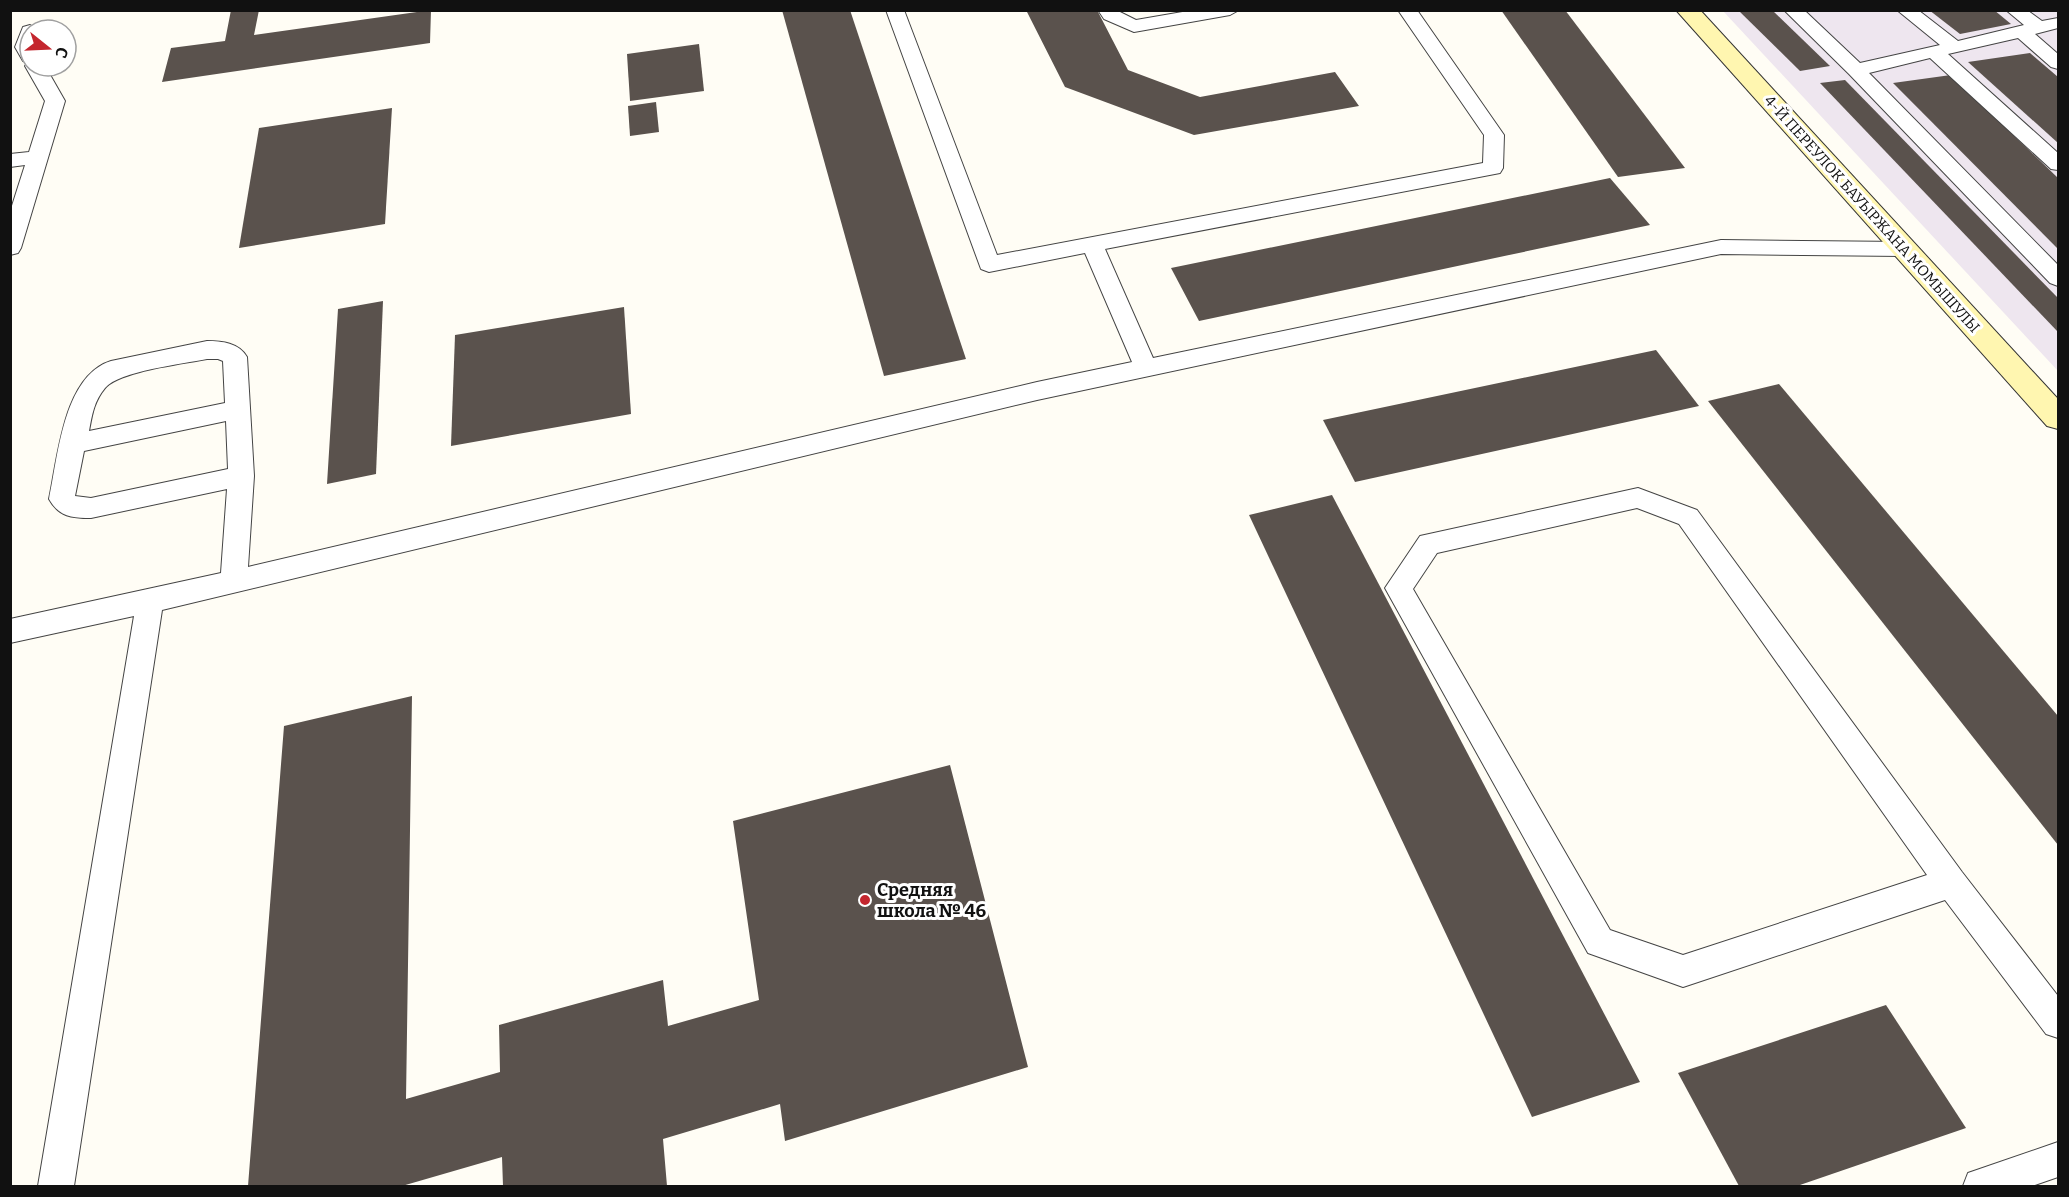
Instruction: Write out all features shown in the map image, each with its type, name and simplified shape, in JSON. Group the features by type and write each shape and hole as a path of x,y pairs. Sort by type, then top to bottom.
{"street":[{"name":"4-Й ПЕРЕУЛОК БАУЫРЖАНА МОМЫШУЛЫ","path":"1687,10 2058,418"}],"lane":[{"path":"895,10 989,264 1493,168 1494,135 1407,10"},
{"path":"1107,10 1110,15 1134,26 1230,10"},
{"path":"1792,10 1856,70 2058,278"},
{"path":"1906,10 1956,48"},
{"path":"2015,10 2058,63"},
{"path":"1856,70 2058,23"},
{"path":"1935,53 2058,164"},
{"path":"10,248 55,101 42,78"},
{"path":"10,161 38,157"},
{"path":"1092,245 1146,368"},
{"path":"10,631 150,601 1036,390 1721,247 1903,249"},
{"path":"234,580 241,476 235,357 222,350 207,350 111,370 97,381 82,404 62,499 72,508 91,508 241,476"},
{"path":"73,444 237,409"},
{"path":"1951,883 1683,972 1599,942 1398,588 1429,544 1638,498 1688,517 1951,883 2058,1022"},
{"path":"56,1186 150,601"},
{"path":"1981,1186 2058,1160"}],"shaded area":[{"path":"1723,11 2058,11 2058,371"}],"building":[{"path":"231,10 259,10 254,35 431,10 430,43 162,82 171,48 225,41"},
{"path":"782,10 850,10 966,359 884,376"},
{"path":"1026,10 1097,10 1128,70 1200,97 1335,72 1359,106 1194,135 1065,87"},
{"path":"1501,10 1565,10 1685,168 1618,177"},
{"path":"1738,10 1772,10 1830,66 1800,71"},
{"path":"1929,10 1994,10 2011,24 1960,34"},
{"path":"699,44 704,91 630,101 627,54"},
{"path":"2030,53 2058,77 2058,143 1968,62"},
{"path":"1951,75 2058,178 2058,249 1893,83"},
{"path":"1845,80 2058,298 2058,332 1820,83"},
{"path":"656,102 659,132 630,136 628,106"},
{"path":"392,108 385,224 239,248 259,128"},
{"path":"1610,178 1650,225 1199,321 1171,268"},
{"path":"383,301 376,474 327,484 338,309"},
{"path":"624,307 631,414 451,446 455,335"},
{"path":"1656,350 1699,406 1355,482 1323,420"},
{"path":"1779,384 2058,716 2058,845 1708,401"},
{"path":"1332,495 1640,1082 1532,1117 1249,515"},
{"name":"Средняя школа № 46","path":"412,696 406,1099 500,1072 499,1025 663,980 668,1026 759,1000 733,821 950,765 1028,1067 785,1141 780,1104 663,1139 667,1186 503,1186 502,1157 402,1186 248,1186 284,726"},
{"path":"1886,1005 1966,1128 1797,1186 1739,1186 1678,1073"}],"place":[{"name":"Средняя школа № 46","path":"865,900"}]}
